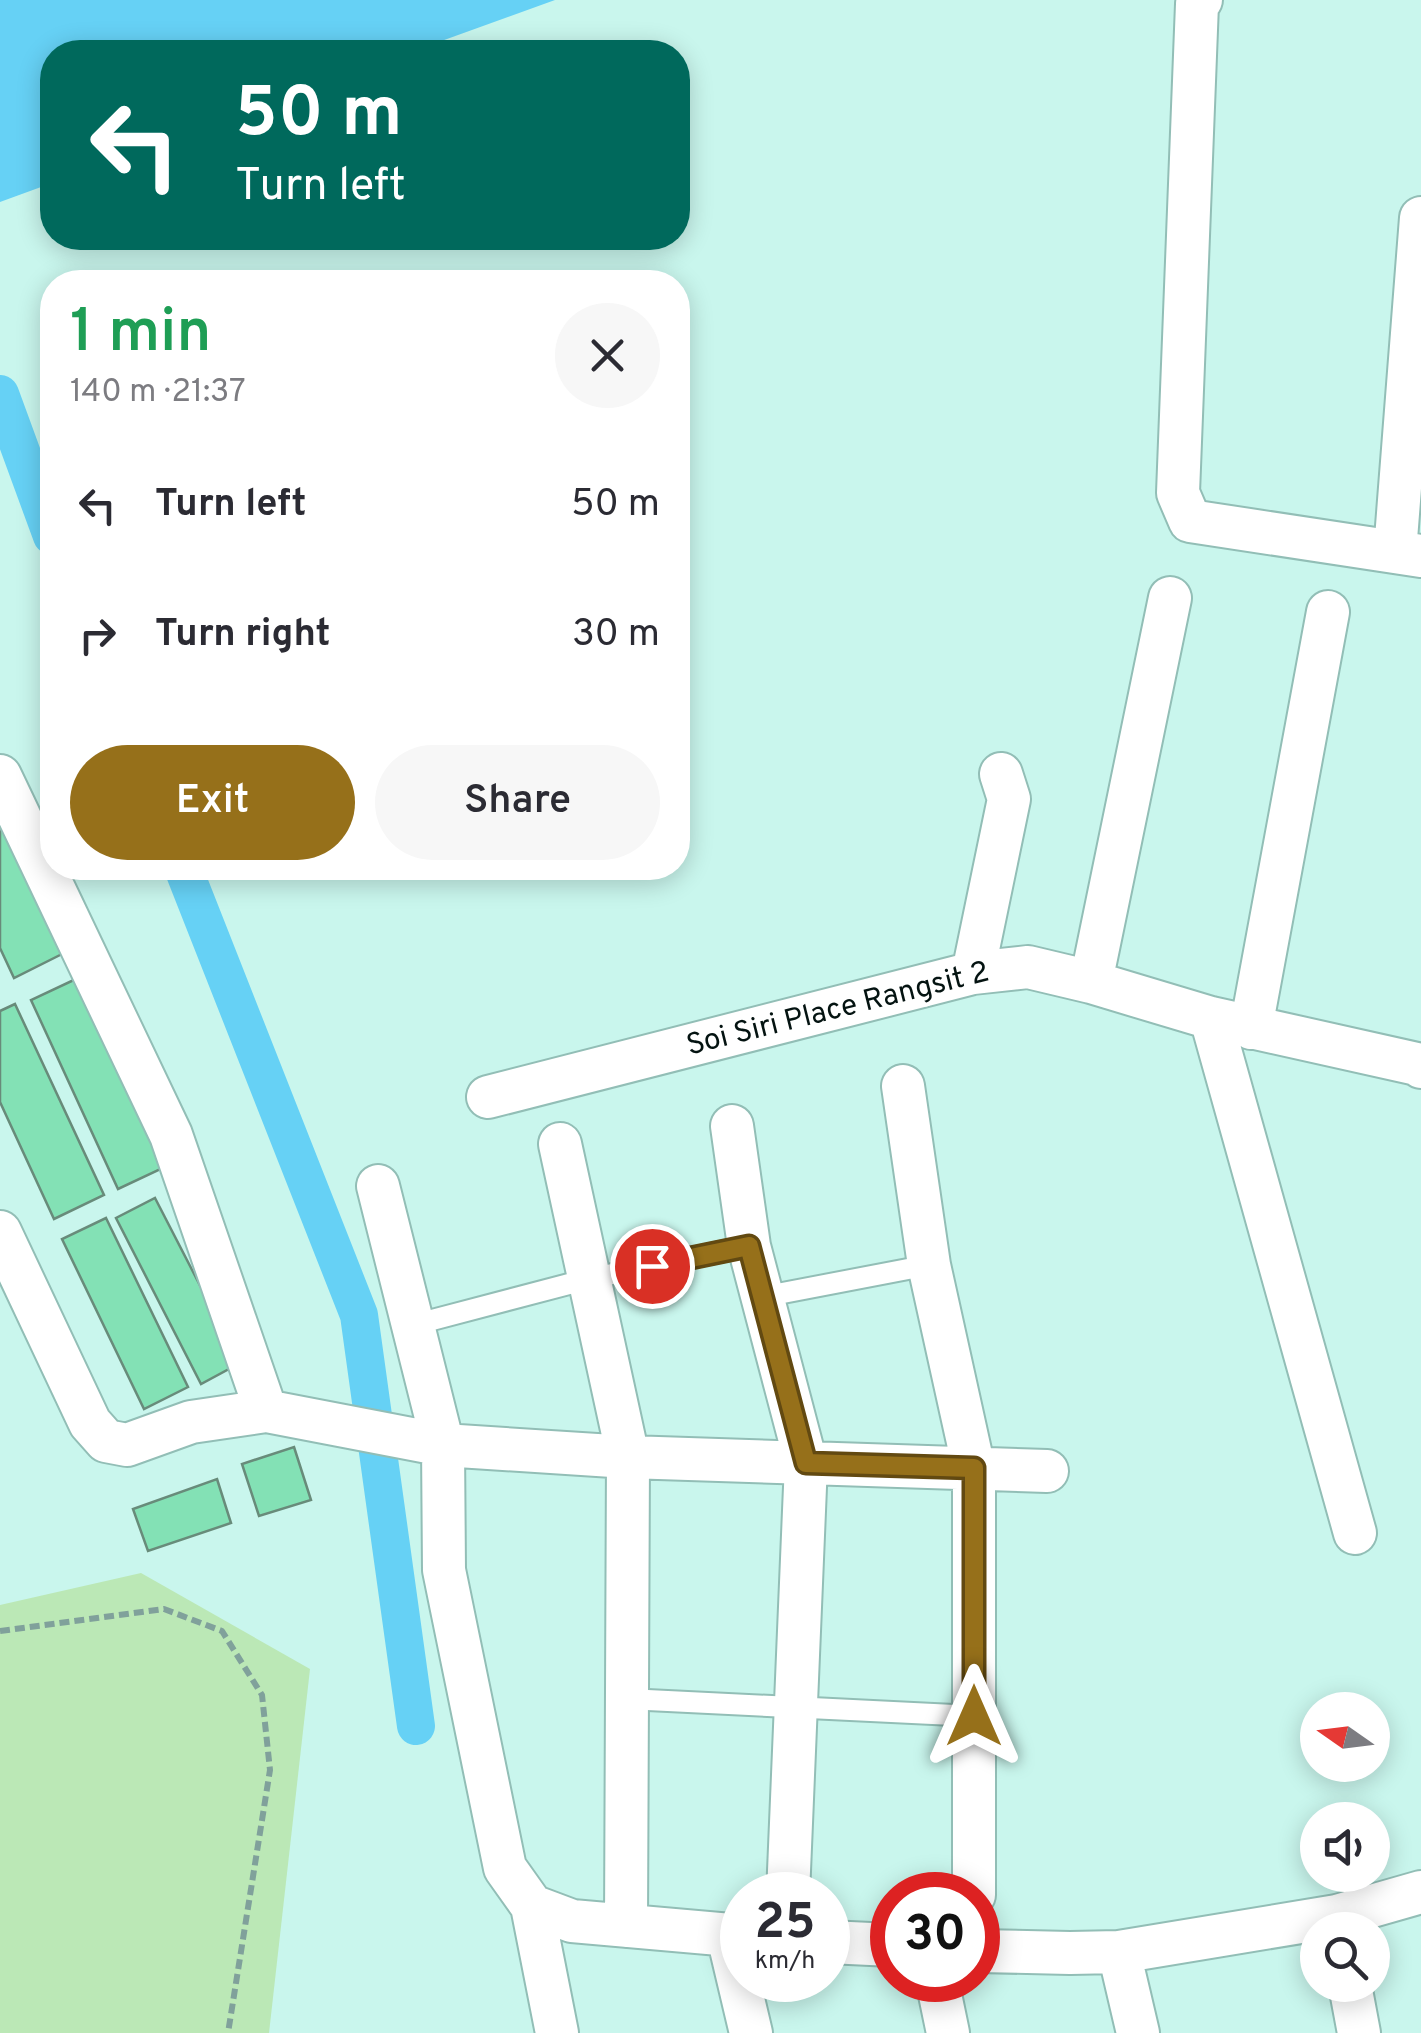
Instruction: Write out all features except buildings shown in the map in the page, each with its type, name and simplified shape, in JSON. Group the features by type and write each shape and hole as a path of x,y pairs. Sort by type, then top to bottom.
{"street":[{"path":"1201,0 1197,4 1178,493 1190,521 1408,554 1421,218"},
{"path":"1091,982 1170,598"},
{"path":"1328,612 1231,1023 1355,1533"},
{"path":"973,973 1009,799 1002,774"},
{"path":"0,776 40,860"},
{"path":"50,880 171,1135 266,1411"},
{"name":"Soi Siri Place Rangsit 2","path":"488,1098 973,973 1028,967 1231,1023 1420,1057"},
{"path":"903,1086 929,1264 974,1468 974,1872"},
{"path":"732,1126 749,1246 806,1463 789,1872"},
{"path":"560,1144 628,1456 626,1926"},
{"path":"378,1186 443,1444 444,1570 505,1868 532,1906 557,2033"},
{"path":"0,1232 90,1423 106,1440 126,1445 191,1422 266,1411 443,1444 628,1456 1047,1471"},
{"path":"1368,1912 1421,1892"},
{"path":"532,1906 572,1921 720,1935"},
{"path":"1000,1952 1118,1952 1300,1928"},
{"path":"1118,1952 1138,2033"},
{"path":"746,2002 750,2033"},
{"path":"941,2002 948,2033"},
{"path":"1353,2002 1359,2033"}],"lane":[{"path":"413,1325 588,1279 749,1246"},
{"path":"762,1297 929,1264"},
{"path":"627,1698 974,1716"}],"path":[{"path":"0,1631 164,1609 222,1630 262,1695 270,1770 228,2033"}],"green space":[{"path":"141,1573 310,1669 269,2033 0,2033 0,1605"}],"water":[{"path":"0,0 555,0 444,40 40,40 40,187 0,202"}],"waterway":[{"path":"0,394 40,503"},
{"path":"188,880 359,1315 416,1726"}],"route":[{"path":"652,1266 749,1246 806,1463 974,1468 974,1716"}]}
